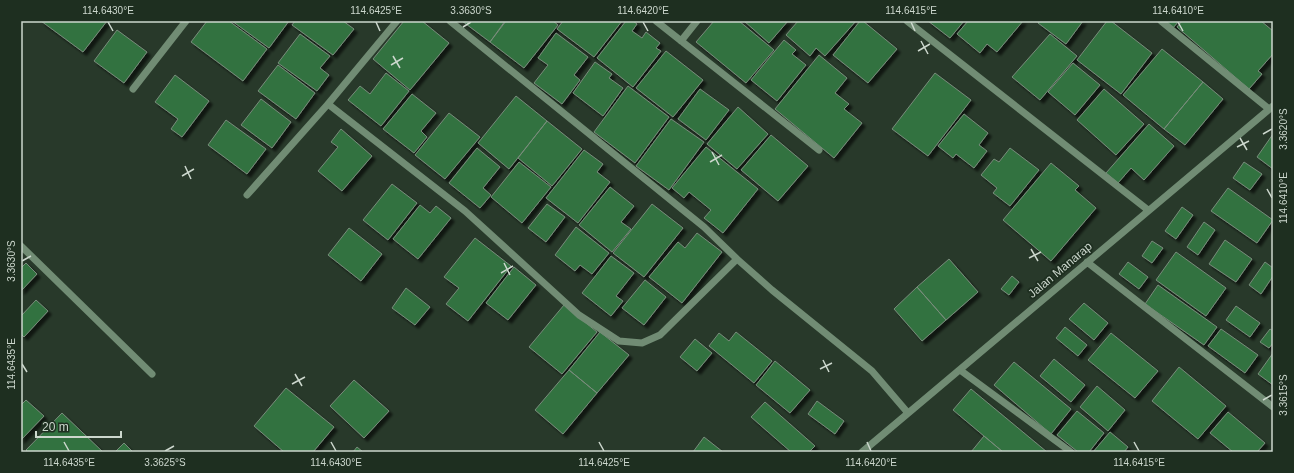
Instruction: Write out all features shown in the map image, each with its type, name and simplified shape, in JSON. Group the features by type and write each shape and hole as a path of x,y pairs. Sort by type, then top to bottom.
{"street":[{"path":"133,89 186,21"},
{"path":"247,195 328,104 397,21"},
{"path":"450,21 704,227 772,290 872,372 908,413"},
{"path":"656,21 819,150"},
{"path":"681,41 697,21"},
{"path":"907,21 1148,210"},
{"path":"1160,21 1271,107"},
{"path":"328,104 465,211 579,314 619,341 642,343 660,335 737,259"},
{"name":"Jalan Manarap","path":"862,452 1271,107"},
{"path":"21,246 152,374"},
{"path":"1087,262 1273,407"},
{"path":"960,370 1071,452"}],"building":[{"path":"41,21 107,21 83,52"},
{"path":"207,21 229,21 267,49 243,81 191,42"},
{"path":"232,21 289,21 269,48"},
{"path":"295,21 343,21 354,29 333,55 292,25"},
{"path":"404,21 422,21 449,43 410,90 373,59"},
{"path":"462,21 505,21 490,42"},
{"path":"506,21 553,21 558,25 524,68 490,42"},
{"path":"563,21 622,21 594,57 557,29"},
{"path":"626,21 633,21 637,24 632,31 642,38 646,32 660,43 656,48 661,51 633,87 597,58"},
{"path":"714,21 739,21 774,50 746,83 696,42"},
{"path":"744,21 788,21 769,43"},
{"path":"798,21 856,21 825,56 816,48 810,56 786,35"},
{"path":"860,21 863,21 897,49 868,83 833,55"},
{"path":"928,21 964,21 950,38"},
{"path":"968,21 1023,21 997,52 987,44 980,53 957,34"},
{"path":"1039,21 1083,21 1066,44 1038,23"},
{"path":"1107,21 1111,21 1152,53 1121,94 1077,60"},
{"path":"1162,21 1179,21 1172,29"},
{"path":"1182,21 1261,21 1273,31 1273,54 1258,71 1262,74 1249,89 1177,27"},
{"path":"117,30 147,52 124,83 94,61"},
{"path":"556,33 588,57 574,75 580,80 562,104 534,83 548,65 538,58"},
{"path":"300,34 330,56 320,68 329,75 317,91 278,63"},
{"path":"1050,34 1077,56 1040,100 1012,77"},
{"path":"784,40 796,50 792,54 806,65 777,101 751,80"},
{"path":"1162,49 1203,82 1164,129 1123,95"},
{"path":"666,51 703,80 673,117 636,88"},
{"path":"819,55 847,78 835,93 849,104 844,109 862,123 834,158 775,109"},
{"path":"595,62 612,74 609,78 623,88 603,116 573,93"},
{"path":"1073,63 1100,85 1075,115 1048,92"},
{"path":"278,65 315,93 296,119 258,91"},
{"path":"386,73 409,91 381,126 348,100 360,86 370,94"},
{"path":"935,73 971,100 928,156 892,129"},
{"path":"175,75 209,101 182,137 171,129 178,119 155,102"},
{"path":"1203,82 1223,99 1185,145 1164,129"},
{"path":"628,86 669,117 635,163 594,132"},
{"path":"700,89 729,110 706,140 678,119"},
{"path":"1104,89 1144,124 1116,155 1077,120"},
{"path":"412,94 436,113 421,131 427,137 414,153 383,129"},
{"path":"516,96 547,121 509,169 478,143"},
{"path":"261,99 291,122 272,148 241,125"},
{"path":"738,107 768,134 737,169 707,144"},
{"path":"449,113 480,137 445,179 415,155"},
{"path":"964,114 988,133 979,145 987,151 974,168 956,154 953,158 938,146"},
{"path":"671,119 704,142 669,190 636,166"},
{"path":"226,120 266,149 247,174 208,145"},
{"path":"547,121 582,149 552,186 518,158"},
{"path":"1149,124 1174,146 1144,180 1131,168 1118,183 1106,173"},
{"path":"341,129 372,156 342,191 318,171 338,147 331,142"},
{"path":"1273,134 1273,169 1257,157"},
{"path":"771,135 808,166 778,201 741,170"},
{"path":"706,147 758,189 723,233 704,218 711,210 689,192 684,198 672,188"},
{"path":"477,148 500,167 483,188 491,195 480,208 449,183"},
{"path":"1010,148 1039,170 1010,206 993,193 997,188 981,175 994,159 999,162"},
{"path":"584,150 603,164 597,172 610,182 578,223 546,198"},
{"path":"519,162 551,187 522,223 491,197"},
{"path":"1244,162 1262,174 1250,190 1233,178"},
{"path":"1051,163 1079,186 1075,190 1096,208 1051,261 1003,220"},
{"path":"392,184 417,203 388,240 363,220"},
{"path":"610,187 634,206 621,222 631,229 612,252 579,225"},
{"path":"1228,188 1273,220 1257,243 1211,211"},
{"path":"547,204 565,217 546,242 528,228"},
{"path":"652,204 683,228 644,277 613,253"},
{"path":"420,205 430,213 436,206 451,218 418,259 393,239"},
{"path":"1182,207 1193,215 1176,239 1165,231"},
{"path":"1204,222 1215,230 1198,255 1187,247"},
{"path":"576,227 609,253 592,274 580,265 575,271 555,255"},
{"path":"349,228 382,254 361,281 328,255"},
{"path":"697,233 722,252 682,303 649,277 678,242 685,248"},
{"path":"475,238 511,266 468,321 446,304 459,288 444,277"},
{"path":"1225,240 1252,259 1236,282 1209,264"},
{"path":"1152,241 1163,248 1152,263 1142,256"},
{"path":"1176,252 1226,288 1206,316 1156,280"},
{"path":"611,256 634,273 616,296 623,301 611,316 582,293"},
{"path":"949,259 978,292 946,320 917,287"},
{"path":"1128,262 1148,277 1139,289 1119,274"},
{"path":"1265,262 1273,268 1273,276 1261,294 1249,285"},
{"path":"26,263 37,274 21,291 21,268"},
{"path":"514,267 536,285 508,320 486,303"},
{"path":"1012,276 1019,282 1009,295 1001,289"},
{"path":"645,280 666,297 644,325 622,308"},
{"path":"1158,285 1217,327 1204,345 1145,304"},
{"path":"917,287 946,320 922,341 894,309"},
{"path":"406,288 430,307 415,325 392,308"},
{"path":"36,300 48,311 24,337 21,334 21,316"},
{"path":"1084,303 1108,323 1094,340 1069,319"},
{"path":"564,305 597,332 562,374 529,347"},
{"path":"1236,306 1260,323 1250,337 1226,320"},
{"path":"1065,327 1087,345 1078,356 1056,338"},
{"path":"1221,329 1258,355 1245,373 1208,346"},
{"path":"1270,329 1273,331 1273,343 1269,348 1260,342"},
{"path":"600,332 629,355 597,393 569,370"},
{"path":"736,332 772,361 754,383 709,346 719,333 729,341"},
{"path":"1111,333 1158,371 1135,398 1088,360"},
{"path":"695,339 712,353 697,371 680,357"},
{"path":"1273,353 1273,385 1258,374"},
{"path":"1054,359 1085,385 1071,402 1040,376"},
{"path":"775,361 810,390 790,413 756,385"},
{"path":"1014,362 1071,409 1051,434 994,385"},
{"path":"1179,367 1226,406 1198,439 1152,401"},
{"path":"569,370 597,393 563,434 535,410"},
{"path":"354,380 389,411 364,438 330,406"},
{"path":"1097,386 1125,410 1108,431 1080,407"},
{"path":"286,388 334,427 313,452 284,452 254,426"},
{"path":"971,389 1047,452 1003,452 953,410"},
{"path":"26,400 44,416 21,440 21,405"},
{"path":"817,401 844,421 835,434 808,414"},
{"path":"765,402 815,446 809,452 791,452 751,417"},
{"path":"1077,411 1104,433 1089,452 1078,452 1057,435"},
{"path":"1228,412 1265,443 1257,452 1233,452 1210,433"},
{"path":"62,413 103,452 28,452 26,450"},
{"path":"1110,432 1128,447 1124,452 1093,452"},
{"path":"984,436 1003,452 971,452"},
{"path":"704,437 723,452 693,452"},
{"path":"124,443 133,452 115,452"},
{"path":"357,447 363,452 353,452"}]}
